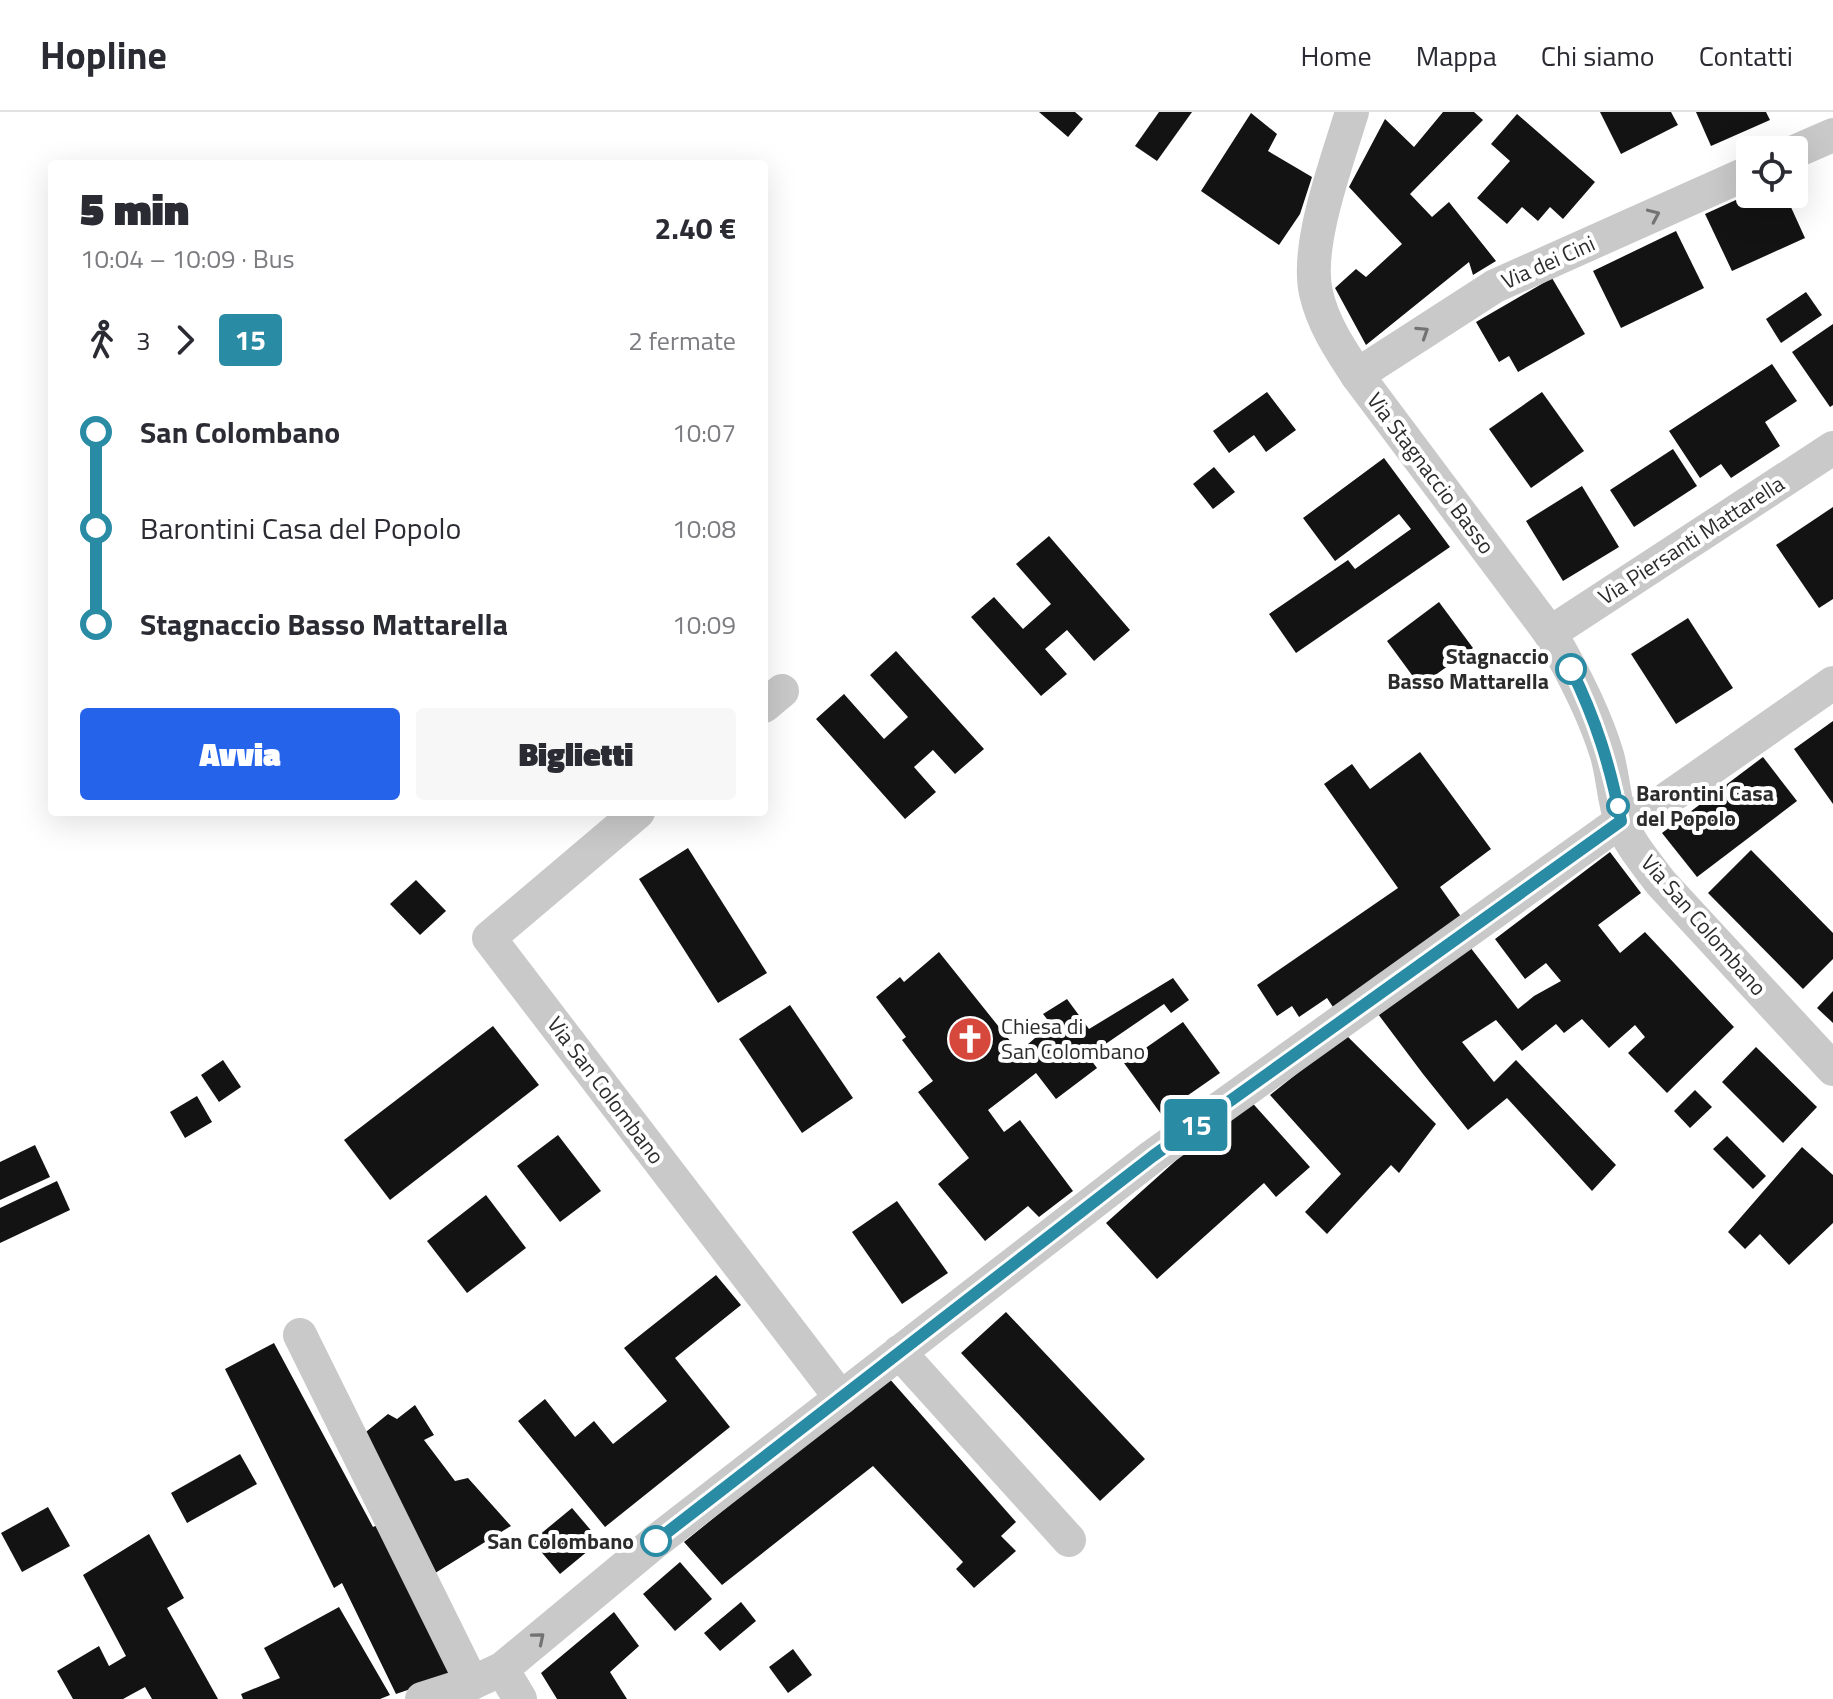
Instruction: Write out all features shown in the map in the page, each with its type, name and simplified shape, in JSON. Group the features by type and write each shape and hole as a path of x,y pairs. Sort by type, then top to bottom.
{"street":[{"name":"Via Stagnaccio Basso","path":"1352,112 1327,193 1314,253 1315,291 1328,330 1357,375 1550,633 1589,707 1606,755 1621,821"},
{"path":"1808,146 1833,135"},
{"name":"Via dei Cini","path":"1357,375 1495,286 1736,178"},
{"name":"Via Piersanti Mattarella","path":"1550,633 1833,448"},
{"path":"422,1699 487,1676 1153,1156 1621,821 1661,803 1833,683"},
{"name":"Via San Colombano","path":"633,816 489,938 841,1398"},
{"name":"Via San Colombano","path":"1621,821 1661,883 1833,1069"},
{"path":"300,1335 487,1676 520,1699"},
{"path":"899,1352 1069,1540"}],"building":[{"path":"1039,112 1075,112 1083,119 1068,137"},
{"path":"1159,112 1192,112 1157,161 1135,146"},
{"path":"1443,112 1474,112 1483,120 1410,194 1432,217 1449,202 1496,261 1473,275 1469,262 1366,345 1335,288 1356,269 1366,277 1402,244 1349,187 1385,119 1414,147"},
{"path":"1600,112 1671,112 1678,125 1621,154"},
{"path":"1696,112 1766,112 1770,120 1711,146"},
{"path":"1251,113 1277,134 1268,151 1312,177 1300,214 1279,245 1201,191"},
{"path":"1517,114 1595,182 1563,219 1550,207 1538,221 1522,207 1507,224 1477,198 1510,161 1491,144"},
{"path":"1736,200 1736,208 1791,208 1805,238 1732,271 1705,214"},
{"path":"1676,231 1704,288 1621,328 1593,271"},
{"path":"1552,278 1585,334 1518,372 1509,356 1499,362 1476,322"},
{"path":"1806,292 1822,315 1781,343 1766,319"},
{"path":"1833,324 1833,405 1830,407 1792,352"},
{"path":"1772,364 1797,401 1765,422 1780,446 1731,478 1721,464 1700,478 1669,431"},
{"path":"1267,392 1296,430 1266,452 1254,435 1229,453 1213,431"},
{"path":"1542,392 1584,451 1531,488 1489,429"},
{"path":"1673,449 1697,486 1634,527 1610,490"},
{"path":"1384,458 1450,547 1296,653 1269,614 1348,560 1355,569 1411,529 1399,514 1335,561 1303,518"},
{"path":"1214,467 1235,492 1213,509 1193,484"},
{"path":"1582,486 1619,547 1563,581 1526,521"},
{"path":"1833,507 1833,599 1819,608 1776,545"},
{"path":"1049,536 1130,630 1094,661 1067,630 1045,649 1067,674 1041,696 971,617 994,597 1023,629 1051,604 1016,564"},
{"path":"1439,602 1473,648 1420,686 1387,641"},
{"path":"1688,618 1733,688 1676,724 1631,654"},
{"path":"896,651 984,749 955,774 933,750 914,767 936,792 905,819 816,719 844,694 884,739 908,717 870,675"},
{"path":"1833,721 1833,804 1794,749"},
{"path":"1420,752 1491,849 1440,887 1462,918 1333,1007 1327,998 1299,1017 1292,1006 1277,1016 1257,985 1398,888 1324,784 1352,764 1370,789"},
{"path":"1763,757 1797,801 1697,877 1662,833"},
{"path":"688,848 767,973 718,1003 639,879"},
{"path":"1751,850 1833,933 1833,959 1803,989 1708,893"},
{"path":"1610,852 1641,893 1598,925 1620,953 1645,932 1734,1027 1667,1093 1628,1053 1645,1037 1635,1025 1609,1048 1582,1019 1564,1033 1556,1024 1522,1051 1496,1020 1462,1042 1494,1082 1516,1060 1616,1165 1592,1191 1507,1098 1468,1130 1378,1014 1470,947 1518,1009 1561,981 1546,963 1525,979 1495,939"},
{"path":"416,880 446,911 420,935 390,904"},
{"path":"939,952 1019,1052 1051,1024 1043,1014 1067,999 1089,1029 1173,978 1189,1000 1171,1013 1164,1004 1088,1056 1097,1068 1056,1099 1036,1073 988,1110 1004,1132 1020,1120 1073,1191 1039,1217 1028,1206 985,1241 938,1184 969,1158 918,1092 933,1081 902,1040 906,1037 876,997 900,977 904,982"},
{"path":"1833,991 1833,1023 1817,1008"},
{"path":"790,1005 853,1098 802,1133 739,1039"},
{"path":"1183,1022 1220,1073 1161,1114 1124,1063"},
{"path":"493,1026 539,1085 390,1200 344,1140"},
{"path":"1343,1032 1436,1124 1399,1173 1391,1165 1327,1234 1305,1212 1341,1174 1270,1095 1318,1057"},
{"path":"1756,1047 1817,1107 1783,1143 1722,1082"},
{"path":"223,1060 241,1087 219,1102 201,1075"},
{"path":"1695,1090 1712,1107 1690,1128 1674,1111"},
{"path":"197,1096 212,1122 185,1138 170,1112"},
{"path":"1247,1097 1310,1167 1276,1197 1264,1183 1157,1279 1106,1223"},
{"path":"558,1135 601,1191 560,1222 517,1166"},
{"path":"1727,1136 1766,1176 1753,1189 1713,1149"},
{"path":"35,1145 50,1177 0,1200 0,1162"},
{"path":"1802,1147 1833,1175 1833,1223 1789,1265 1760,1234 1745,1249 1728,1232"},
{"path":"57,1181 70,1210 0,1243 0,1208"},
{"path":"486,1195 526,1248 467,1293 427,1241"},
{"path":"897,1201 948,1273 902,1304 852,1232"},
{"path":"716,1275 741,1305 675,1358 730,1427 605,1527 518,1421 545,1399 575,1437 594,1421 613,1444 667,1401 624,1348"},
{"path":"1006,1312 1145,1459 1100,1501 961,1353"},
{"path":"274,1343 373,1527 387,1521 457,1673 396,1694 342,1583 334,1588 225,1369"},
{"path":"888,1377 1016,1522 1001,1536 1016,1551 974,1588 956,1569 963,1562 873,1466 722,1585 684,1542"},
{"path":"415,1405 434,1435 424,1440 455,1481 468,1478 511,1526 432,1575 356,1440 388,1414 397,1419"},
{"path":"240,1454 257,1484 187,1523 171,1493"},
{"path":"48,1507 70,1546 22,1572 1,1533"},
{"path":"572,1508 600,1541 560,1574 532,1541"},
{"path":"149,1534 184,1598 167,1608 218,1699 152,1699 145,1687 123,1699 73,1699 57,1671 99,1646 109,1666 126,1656 83,1575"},
{"path":"680,1562 712,1599 675,1631 643,1594"},
{"path":"741,1602 756,1621 720,1651 704,1633"},
{"path":"339,1607 390,1695 380,1699 243,1699 241,1694 280,1678 264,1648"},
{"path":"614,1612 639,1646 610,1672 627,1699 557,1699 541,1673"},
{"path":"793,1649 812,1675 788,1693 769,1667"}],"bus line":[{"name":"15","path":"656,1541 1153,1156 1621,821 1606,755 1571,669"}],"place":[{"name":"Stagnaccio Basso Mattarella","path":"1571,669"},
{"name":"Barontini Casa del Popolo","path":"1618,806"},
{"name":"Chiesa di San Colombano","path":"970,1039"},
{"name":"San Colombano","path":"656,1541"}]}
